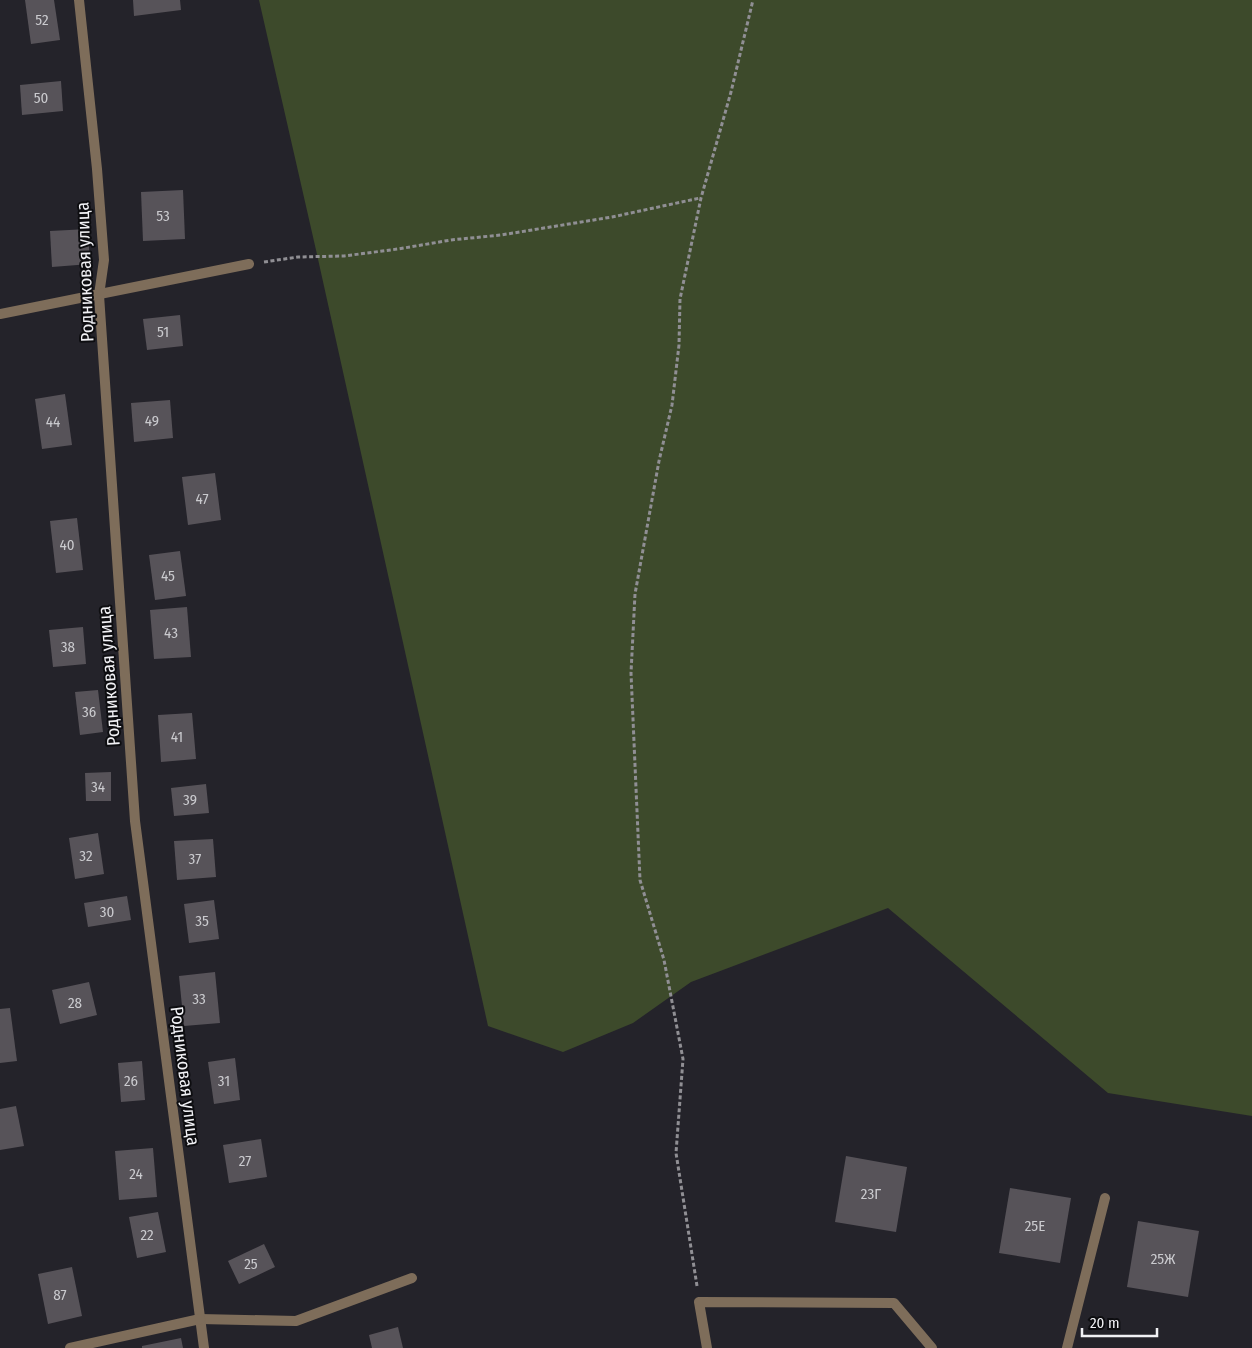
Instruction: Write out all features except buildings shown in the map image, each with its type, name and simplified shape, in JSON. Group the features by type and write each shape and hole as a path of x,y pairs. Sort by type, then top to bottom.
{"street":[{"name":"Родниковая улица","path":"79,0 97,169 104,260 99,295 135,821 204,1348"},
{"path":"0,314 249,264"},
{"path":"1067,1348 1105,1198"},
{"path":"70,1348 200,1319 296,1321 412,1278"},
{"path":"707,1348 699,1302 894,1303 932,1348"}],"path":[{"path":"699,1302 676,1153 684,1059 664,960 640,880 632,673 635,594 659,461 672,405 679,345 680,299 701,198 732,92 754,0"},
{"path":"249,264 298,257 344,256 451,240 502,235 612,217 701,198"}],"green space":[{"path":"259,0 1252,0 1252,1116 1108,1093 888,908 691,982 633,1023 563,1052 488,1026"}]}
